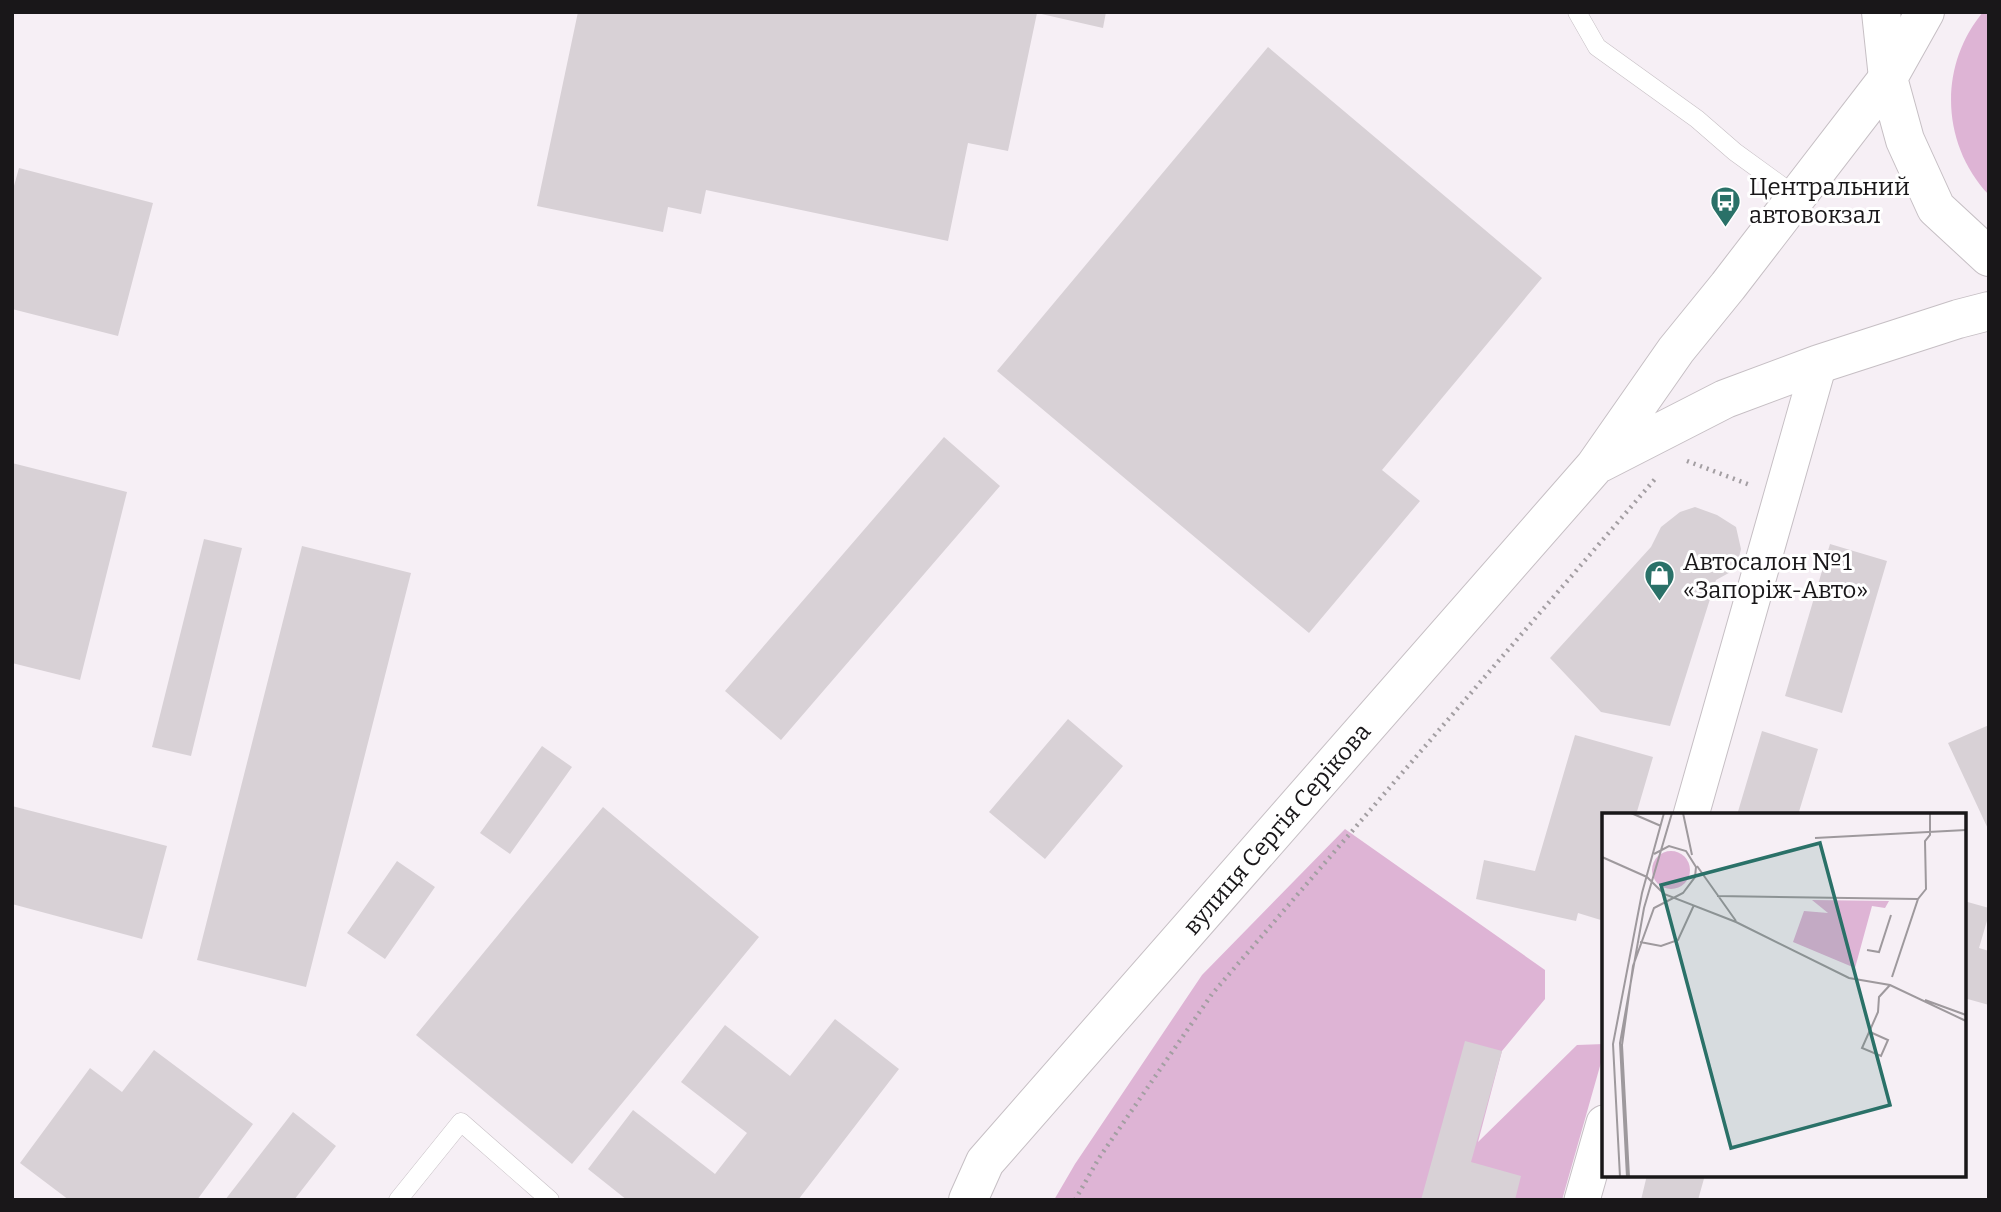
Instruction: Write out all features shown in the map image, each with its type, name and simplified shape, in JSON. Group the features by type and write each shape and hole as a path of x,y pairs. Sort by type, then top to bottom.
{"main road":[{"path":"1881,12 1888,78 1905,140 1936,208 1989,257"},
{"name":"вулиця Сергія Серікова","path":"968,1200 985,1162 1595,466 1676,350 1888,78 1925,12"},
{"name":"вулиця Сергія Серікова","path":"1595,466 1725,399 1819,364 1958,319 1989,312"}],"street":[{"path":"1692,813 1819,364"},
{"path":"1582,1200 1602,1130"}],"lane":[{"path":"1577,12 1597,47 1697,119 1735,152 1797,198"},
{"path":"398,1200 461,1122 550,1200"}],"path":[{"path":"1686,460 1781,497"},
{"path":"1075,1200 1099,1158 1212,995 1659,474"}],"shaded area":[{"path":"1983,12 1989,12 1989,195 1973,175 1961,152 1951,105 1952,80 1958,56 1968,33"},
{"path":"1345,829 1545,970 1545,999 1502,1051 1478,1142 1577,1045 1602,1044 1602,1059 1562,1200 1054,1200 1075,1164 1202,975"}],"building":[{"path":"578,12 1106,12 1103,28 1037,13 1008,151 968,143 948,241 706,190 701,214 668,207 663,232 537,206"},
{"path":"1268,47 1542,278 1382,470 1420,501 1309,633 997,371"},
{"path":"19,168 153,203 118,336 12,309 12,193"},
{"path":"944,437 1000,486 781,740 725,691"},
{"path":"12,463 127,492 80,680 12,663"},
{"path":"1695,507 1717,515 1736,527 1741,549 1736,569 1716,580 1670,726 1601,712 1550,658 1651,547 1661,527 1680,512"},
{"path":"204,539 242,548 191,756 152,747"},
{"path":"1830,544 1887,561 1842,713 1785,696"},
{"path":"302,546 411,573 306,987 197,960"},
{"path":"1068,719 1123,766 1045,859 989,812"},
{"path":"1989,725 1989,831 1948,743"},
{"path":"1762,731 1818,749 1799,813 1738,813"},
{"path":"1575,735 1653,757 1637,813 1602,813 1602,920 1578,913 1576,921 1476,899 1484,860 1535,871"},
{"path":"542,746 572,767 510,854 480,833"},
{"path":"12,806 167,846 142,939 12,904"},
{"path":"603,807 759,937 572,1164 416,1035"},
{"path":"397,861 435,887 385,959 347,933"},
{"path":"1966,902 1989,908 1979,948 1989,951 1989,1005 1966,999"},
{"path":"835,1019 899,1069 798,1200 627,1200 588,1169 633,1110 715,1174 747,1133 681,1082 725,1025 790,1076"},
{"path":"1465,1041 1502,1051 1471,1162 1521,1176 1515,1200 1421,1200"},
{"path":"154,1050 253,1124 197,1200 69,1200 20,1163 90,1068 122,1092"},
{"path":"293,1112 336,1146 294,1200 225,1200"},
{"path":"1647,1177 1704,1177 1698,1200 1641,1200"}],"place":[{"name":"Центральний автовокзал","path":"1726,228"},
{"name":"Автосалон №1 «Запоріж-Авто»","path":"1660,603"}]}
